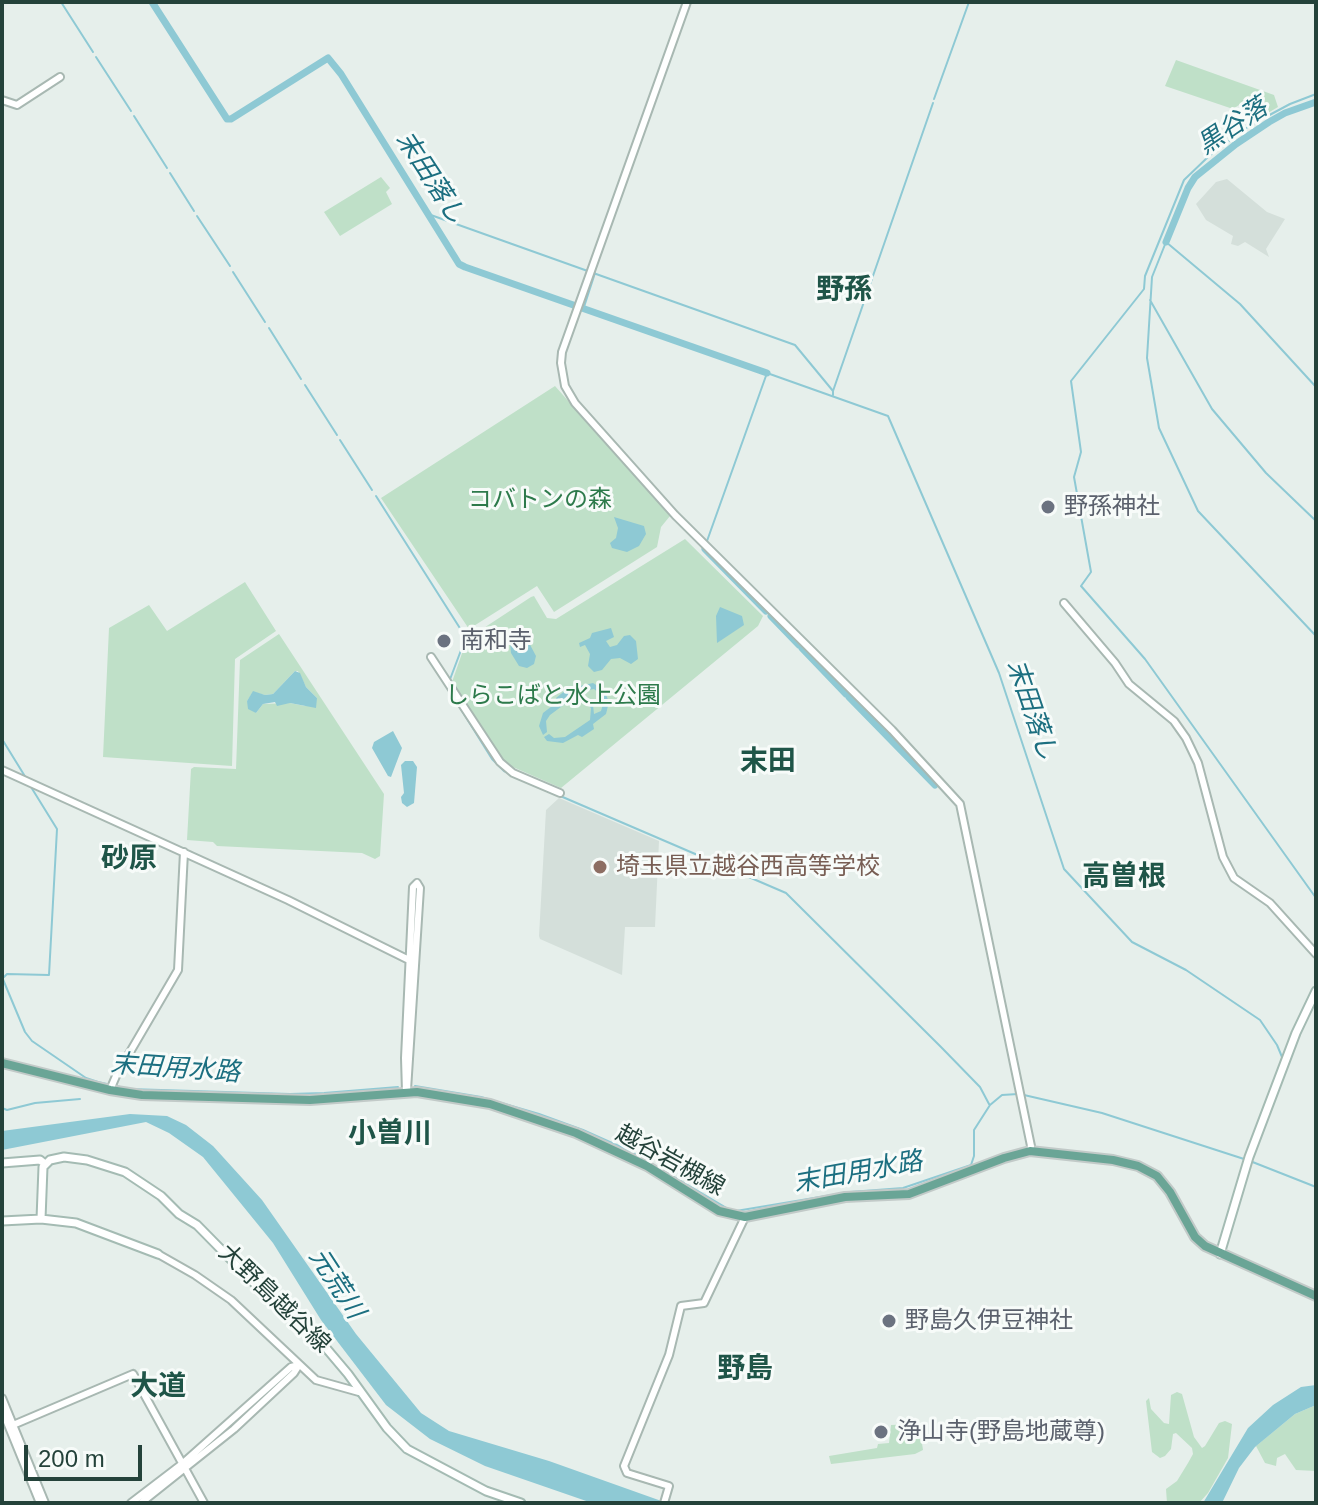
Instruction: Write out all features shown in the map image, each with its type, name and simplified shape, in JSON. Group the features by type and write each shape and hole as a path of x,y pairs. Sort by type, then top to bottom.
{"main road":[{"path":"1220,1254 1249,1157 1296,1033 1316,991"},
{"name":"越谷岩槻線","path":"2,1063 142,1095 310,1100 406,1092 490,1104 563,1128 647,1166 719,1211 745,1217 845,1197 909,1194 1030,1151 1113,1160 1148,1170 1157,1176 1170,1192 1195,1237 1220,1254 1316,1296"},
{"name":"大野島越谷線","path":"2,1163 40,1160 45,1164 54,1158 64,1157 87,1160 125,1172 161,1196 204,1232 256,1285 304,1322 407,1449 486,1491 521,1503"},
{"path":"41,1219 45,1164"},
{"path":"2,1221 41,1219 91,1227 158,1254"}],"street":[{"path":"687,2 578,308 561,363 565,386 575,403 683,523 892,730 960,804 1030,1151"},
{"path":"2,100 17,105 60,77"},
{"path":"1064,603 1129,684 1174,721 1186,738 1198,763 1223,857 1234,878 1270,903 1316,954"},
{"path":"431,657 500,762 513,773 560,793"},
{"path":"2,770 184,852 412,961"},
{"path":"111,1087 178,970 184,852"},
{"path":"406,1092 412,1042 412,961 413,887 417,883 420,888 412,961"},
{"path":"664,1503 669,1486 627,1473 624,1466 669,1355 681,1306 704,1303 745,1217"},
{"path":"158,1254 231,1300 316,1380 366,1396"},
{"path":"141,1503 253,1411 299,1365"},
{"path":"13,1425 131,1374 204,1503"},
{"path":"2,1398 43,1503"},
{"path":"2,1410 43,1503"},
{"path":"131,1503 184,1467"}],"shaded area":[{"path":"1227,179 1267,212 1285,219 1266,249 1269,257 1245,242 1238,246 1231,244 1233,236 1206,220 1196,204 1216,182"},
{"name":"埼玉県立越谷西高等学校","path":"559,798 659,841 655,927 625,927 622,975 540,939 546,810"}],"green space":[{"path":"1176,60 1274,95 1278,107 1261,117 1253,107 1248,110 1239,105 1233,109 1165,86"},
{"path":"381,177 390,188 386,192 392,204 340,236 324,212"},
{"name":"コバトンの森","path":"555,386 670,516 661,527 657,547 554,612 537,586 469,629 381,498"},
{"name":"しらこばと水上公園","path":"685,539 763,616 758,626 561,788 506,764 452,682 467,639 534,596 547,618 556,619"},
{"path":"245,582 276,631 235,659 232,766 103,757 109,628 149,605 167,631"},
{"path":"279,634 384,794 380,856 375,859 362,853 217,846 213,842 187,840 191,769 236,769 240,660","holes":["298,671 306,687 317,698 305,706 263,704 256,713 247,701 253,692 273,694"]},
{"path":"1177,1392 1182,1394 1194,1437 1202,1448 1219,1423 1225,1421 1232,1424 1228,1458 1199,1503 1167,1503 1166,1489 1177,1481 1193,1454 1192,1448 1176,1433 1165,1456 1160,1458 1152,1452 1146,1401 1149,1398 1151,1409 1164,1423 1169,1424 1171,1395"},
{"path":"1316,1405 1316,1471 1296,1470 1285,1454 1277,1458 1276,1466 1265,1463 1256,1446 1295,1414"},
{"path":"919,1424 923,1450 915,1454 831,1464 829,1456 889,1443 891,1425"}],"water":[{"path":"614,517 644,526 646,534 639,546 627,552 612,548 610,543 616,538 618,528"},
{"path":"720,607 742,616 744,625 717,643 716,616"},
{"path":"611,628 614,637 606,641 610,647 630,635 636,641 638,659 631,664 620,658 611,659 602,670 594,672 588,666 590,654 585,645 580,647 579,643 590,638 592,633"},
{"path":"518,637 528,641 536,656 534,664 527,668 519,666 511,653 510,643"},
{"path":"295,671 300,673 306,687 317,698 316,708 290,703 277,706 275,702 263,704 256,713 248,709 247,701 253,691 273,694"},
{"path":"593,683 604,690 609,702 606,714 593,724 594,729 582,737 578,735 563,743 547,741 544,737 549,734 554,738 565,737 590,720 591,708 582,699 583,696 593,705 594,714 601,711 603,704 600,694 594,689 583,691 580,686"},
{"path":"578,688 581,698 573,698 550,715 546,721 547,732 543,735 539,726 543,713 567,689 573,691"},
{"path":"393,731 402,748 391,777 372,748 374,742"},
{"path":"405,761 413,761 417,767 414,803 407,807 401,797 404,793 401,765"},
{"path":"130,1114 167,1116 186,1125 213,1146 262,1200 356,1334 421,1413 449,1431 549,1461 667,1503 592,1503 485,1466 430,1439 386,1405 321,1320 273,1243 203,1157 169,1133 146,1122 2,1150 2,1131"},
{"path":"1316,1385 1316,1405 1295,1414 1255,1447 1239,1468 1222,1503 1203,1503 1248,1428 1273,1405 1301,1387"}],"waterway":[{"path":"61,2 93,52"},
{"name":"末田落し","path":"152,2 227,119 328,58 459,264 767,373"},
{"path":"934,99 969,2"},
{"path":"96,57 131,111"},
{"path":"1316,94 1249,126 1209,156 1184,180 1145,276 1144,289 1071,381 1081,452 1074,477 1091,572 1081,586 1145,659 1316,898"},
{"name":"黒谷落","path":"1166,242 1195,177 1269,122 1316,102"},
{"path":"833,395 933,103"},
{"path":"134,116 167,168"},
{"path":"170,173 194,211"},
{"path":"428,214 795,345 833,391"},
{"path":"197,216 230,266"},
{"path":"1316,387 1240,304 1166,242 1152,277 1147,358 1159,428 1198,511 1316,636"},
{"path":"233,272 265,322"},
{"path":"583,310 595,273"},
{"path":"1150,300 1212,409 1266,473 1316,521"},
{"path":"269,328 301,379"},
{"name":"末田落し","path":"707,541 767,373 888,416 999,673 1064,869 1132,942 1186,970 1260,1020 1282,1057"},
{"path":"305,385 337,435"},
{"path":"340,440 372,490"},
{"path":"376,496 463,633"},
{"name":"末田落し","path":"705,549 766,611"},
{"name":"末田落し","path":"771,616 799,645"},
{"path":"449,682 466,637"},
{"name":"末田落し","path":"802,648 846,694"},
{"name":"末田落し","path":"849,697 935,785"},
{"path":"454,698 492,759 504,771 552,793"},
{"path":"2,739 26,778"},
{"path":"4,977 7,974 49,975 57,829 31,787"},
{"path":"558,795 786,893 980,1087 989,1104"},
{"name":"末田用水路","path":"2,977 25,1032 32,1041 86,1078 98,1082 129,1089 290,1094 398,1087"},
{"name":"末田用水路","path":"415,1086 481,1097 583,1130 630,1151 730,1210"},
{"name":"末田用水路","path":"736,1211 850,1192 903,1188 971,1165 974,1130 990,1105 1002,1095 1018,1094"},
{"name":"末田用水路","path":"1024,1095 1102,1113 1244,1159"},
{"path":"2,1108 7,1110 35,1103 80,1099"},
{"name":"末田用水路","path":"1250,1161 1316,1187"}],"place":[{"name":"野孫神社","path":"1048,507"},
{"name":"南和寺","path":"444,641"},
{"name":"埼玉県立越谷西高等学校","path":"600,867"},
{"name":"野島久伊豆神社","path":"889,1321"},
{"name":"浄山寺(野島地蔵尊)","path":"881,1432"}],"district":[{"name":"野孫","path":"844,290"},
{"name":"末田","path":"768,762"},
{"name":"砂原","path":"129,859"},
{"name":"高曽根","path":"1124,877"},
{"name":"小曽川","path":"390,1134"},
{"name":"野島","path":"745,1369"},
{"name":"大道","path":"158,1387"}],"water label":[{"name":"元荒川","path":"336,1284"}]}
